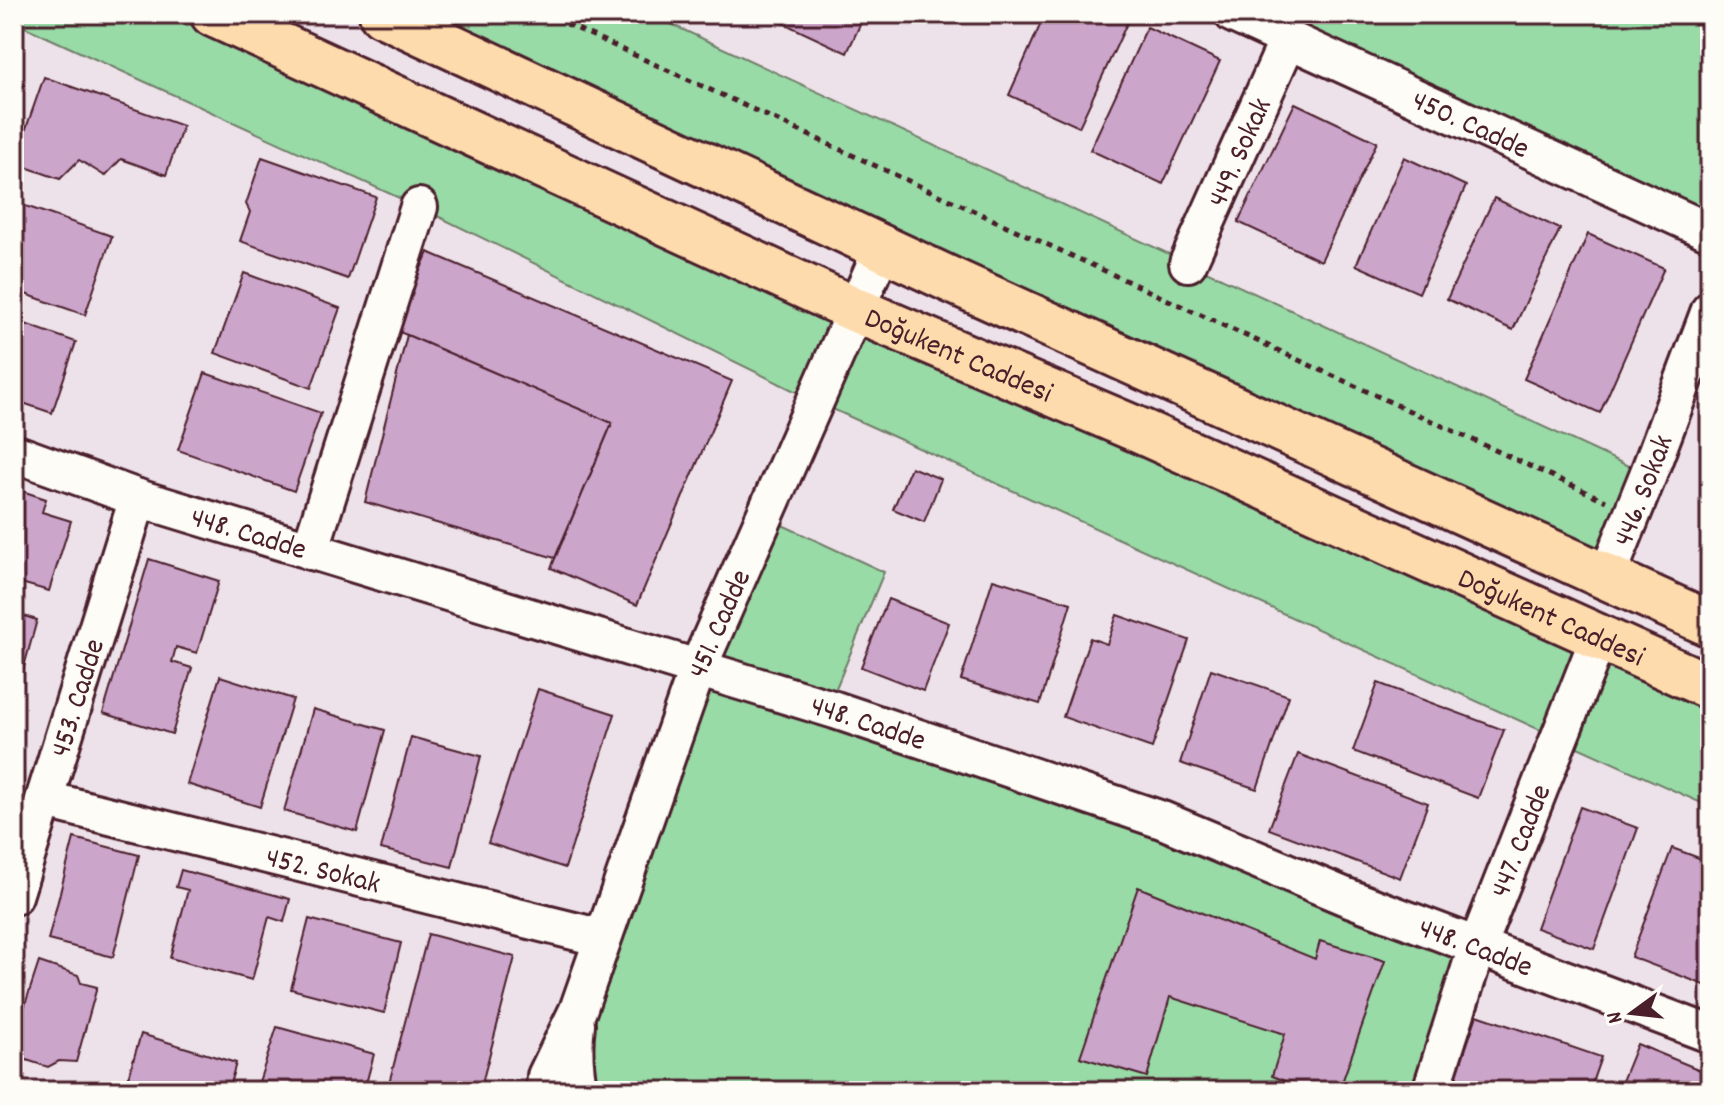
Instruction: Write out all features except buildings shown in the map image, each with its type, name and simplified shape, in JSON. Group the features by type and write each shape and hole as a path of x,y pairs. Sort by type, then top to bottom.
{"main road":[{"name":"Doğukent Caddesi","path":"213,14 856,310 1136,429 1710,687"},
{"name":"Doğukent Caddesi","path":"382,14 883,247 1710,624"}],"street":[{"name":"450. Cadde","path":"1233,14 1710,232"},
{"name":"449. Sokak","path":"1188,263 1288,40"},
{"path":"310,551 419,207"},
{"name":"451. Cadde","path":"578,1010 697,670 883,247"},
{"name":"446. Sokak","path":"1606,579 1710,310"},
{"name":"448. Cadde","path":"14,453 138,498 835,710 1162,820 1344,896 1710,1034"},
{"name":"453. Cadde","path":"14,896 138,498"},
{"name":"447. Cadde","path":"1431,1091 1478,944 1599,637"},
{"name":"452. Sokak","path":"46,800 602,938"},
{"path":"545,1091 546,1076 578,1010"},
{"path":"578,1010 573,1042 579,1091"}],"path":[{"path":"545,14 1633,513"}],"green space":[{"path":"14,14 213,14 1710,687 1710,807 815,401 419,207 14,22"},
{"path":"383,14 649,14 1648,475 1606,579"},
{"path":"1233,14 1710,14 1710,232"},
{"path":"765,517 884,572 829,705 1478,944 1431,1091 579,1091 575,1068"}]}
